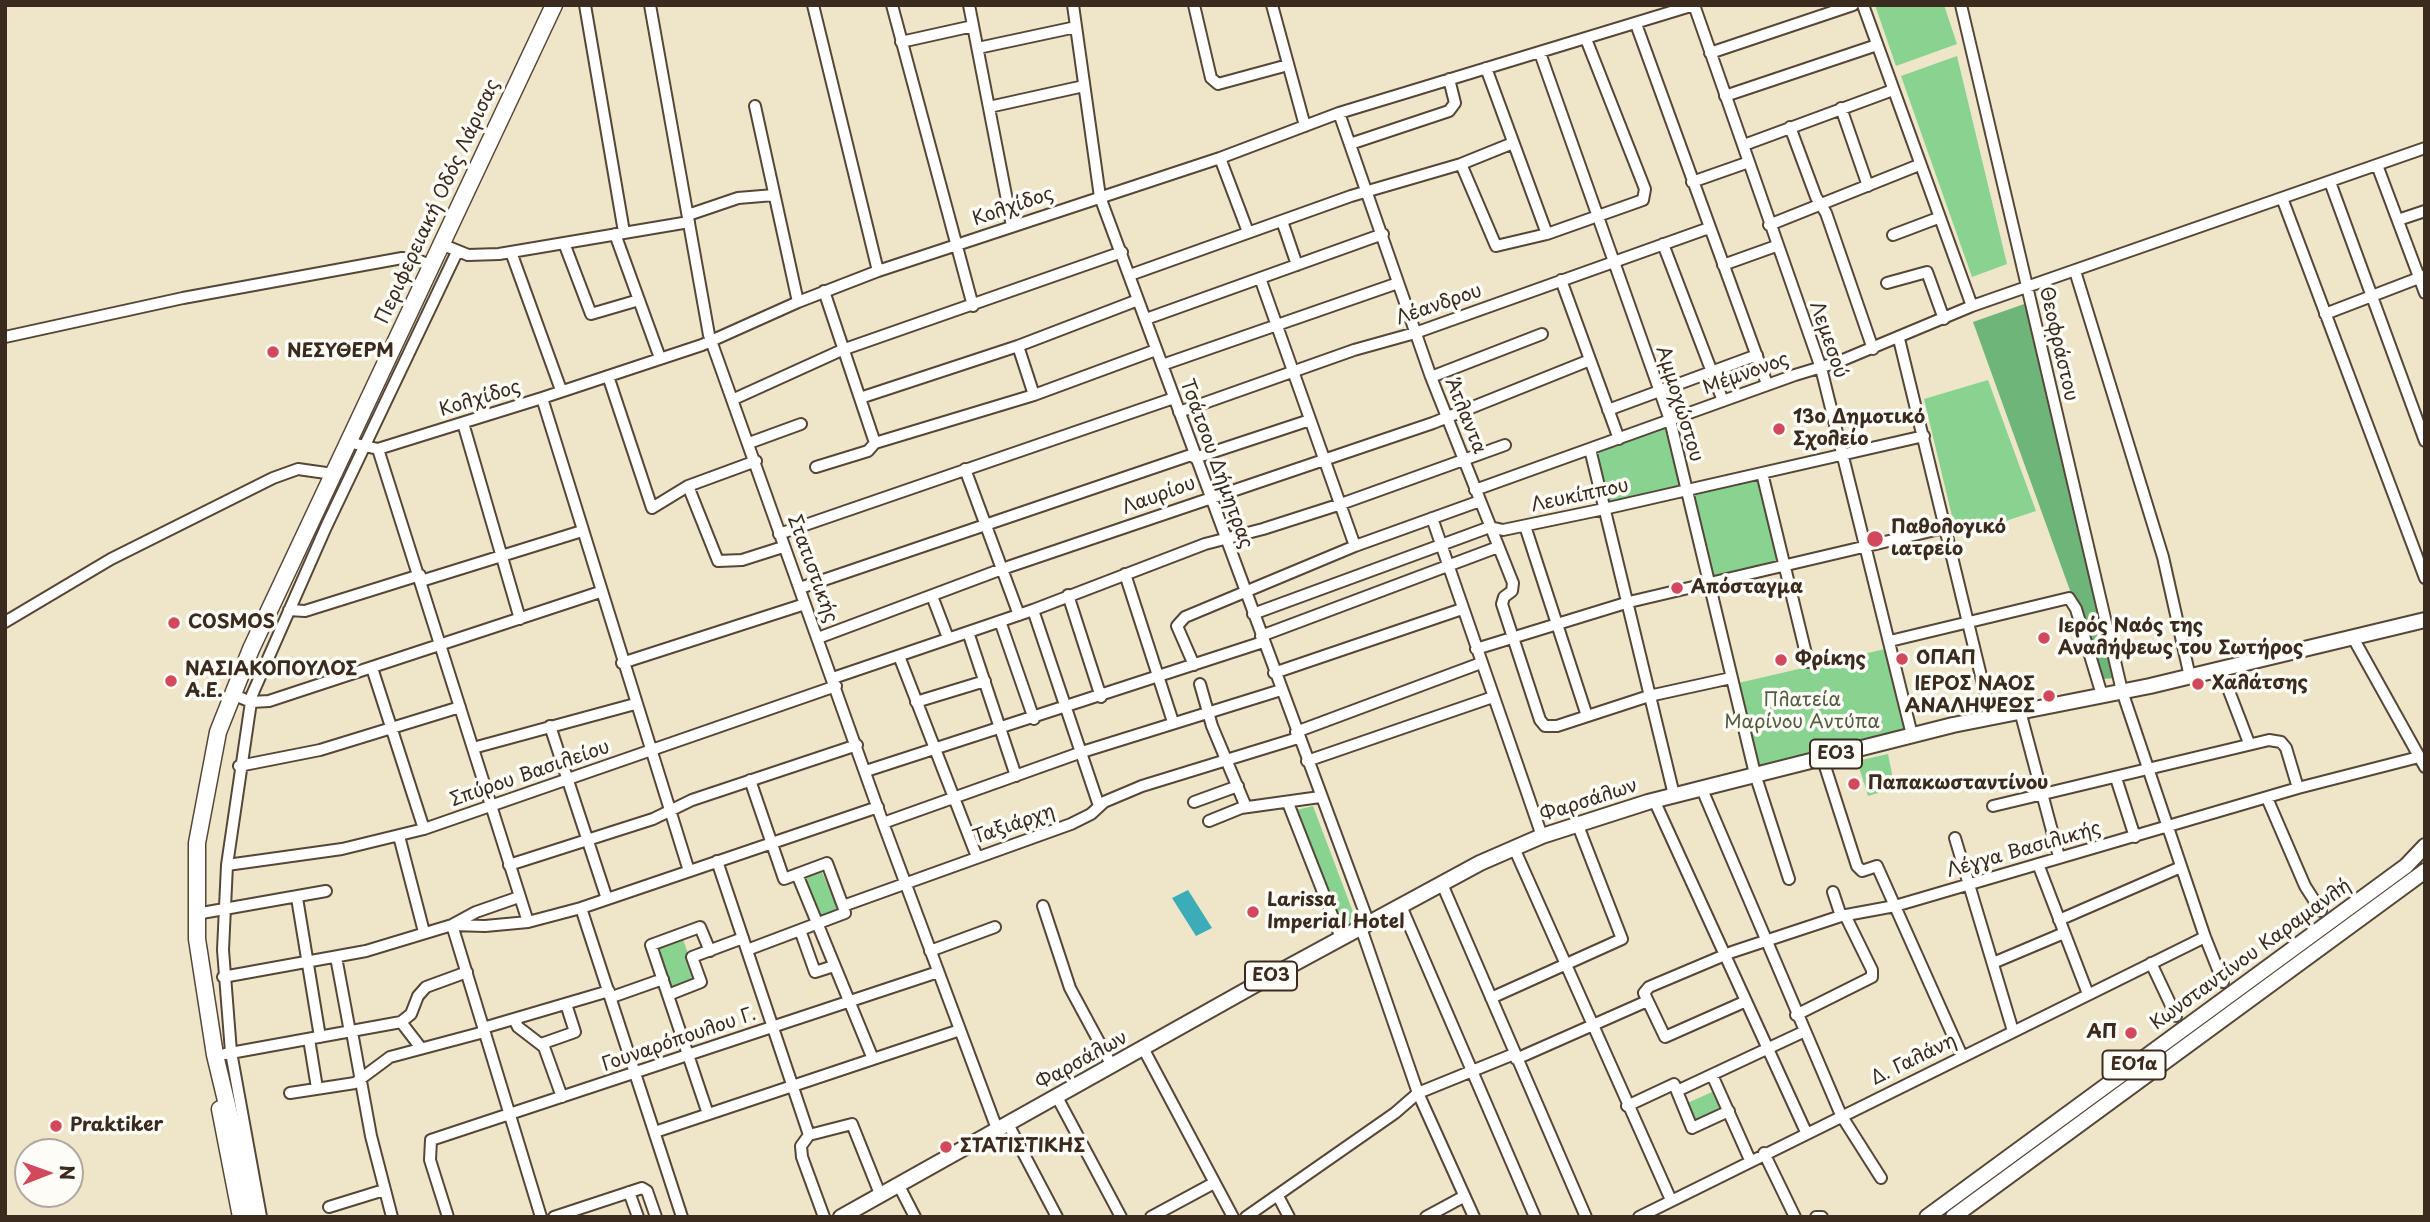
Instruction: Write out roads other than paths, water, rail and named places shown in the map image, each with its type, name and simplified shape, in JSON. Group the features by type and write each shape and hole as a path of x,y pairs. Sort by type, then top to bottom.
{"highway":[{"name":"Περιφερειακή Οδός Λάρισας","path":"254,1217 223,1054 202,981 196,914 201,813 218,732 232,694 333,474 554,5"},
{"name":"Περιφερειακή Οδός Λάρισας","path":"223,1054 219,1105 241,1217"}],"main road":[{"name":"Φαρσάλων","path":"841,1217 1341,938 1442,884 1542,836 1654,800 1822,757 1991,717 2221,670 2425,620"},
{"name":"Κωνσταντίνου Καραμανλή","path":"1927,1217 2406,866 2425,846"},
{"name":"Κωνσταντίνου Καραμανλή","path":"1953,1217 2425,871"}],"street":[{"path":"585,5 620,233 639,300 660,358"},
{"name":"Στατιστικής","path":"650,5 710,340 750,443 783,547 835,682 883,823 960,1030 1002,1126 1058,1217"},
{"path":"813,5 877,271"},
{"path":"892,5 973,306"},
{"path":"969,5 1012,226"},
{"name":"Τσάτσου Δήμητρας","path":"1073,5 1100,197 1320,797 1365,926 1418,1093 1474,1217"},
{"path":"1194,5 1211,78 1218,84 1288,65"},
{"path":"1272,5 1305,126"},
{"name":"Κολχίδος","path":"348,442 378,449 542,398 702,345 824,291 877,271 1220,158 1339,113 1694,5"},
{"name":"Λεμεσού","path":"1694,5 1744,145 1776,246 1821,368 1912,735"},
{"path":"1710,53 1853,5"},
{"path":"1863,5 1972,306"},
{"name":"Θεοφράστου","path":"1961,5 2122,691 2205,937 2223,982"},
{"path":"1636,24 1768,384"},
{"path":"901,41 973,26"},
{"path":"978,48 1076,27"},
{"path":"1461,164 1496,246 1548,234 1645,198 1645,189 1586,39"},
{"path":"1725,96 1877,45"},
{"name":"Αμμοχώστου","path":"1540,53 1670,420 1755,774 1789,879"},
{"path":"1486,68 1548,234"},
{"path":"1350,144 1449,111 1455,103 1449,79"},
{"path":"989,107 1084,86"},
{"path":"1744,145 1893,90"},
{"path":"755,106 798,302"},
{"path":"1841,108 1868,186"},
{"name":"Άτλαντα","path":"1339,113 1383,234 1430,377 1513,583 1512,591 1502,601 1511,637 1540,720 1545,726 1553,727 1587,716"},
{"path":"1790,127 1873,349"},
{"path":"1130,275 1248,232 1461,164 1513,143"},
{"name":"Μέμνονος","path":"1194,665 1177,623 1355,546 1432,518 1477,495 1590,449 1873,349 1972,306 2377,165 2424,152"},
{"path":"1220,158 1248,232"},
{"path":"1692,182 1749,162"},
{"path":"1769,225 1919,164"},
{"path":"2377,165 2422,277 2425,293"},
{"path":"2330,182 2425,440"},
{"path":"441,244 457,252 477,255 511,252 689,219 738,198 774,195"},
{"path":"2282,198 2425,578"},
{"path":"2398,220 2425,211"},
{"path":"1893,235 1938,218"},
{"path":"1282,221 1297,265"},
{"name":"Λέανδρου","path":"1179,412 1415,333 1709,228"},
{"path":"1146,319 1383,234"},
{"path":"564,243 591,314 639,300"},
{"path":"1663,244 1723,401"},
{"path":"1723,265 1776,246"},
{"path":"261,1217 223,1054 222,909 239,766 251,702 257,678 457,252"},
{"path":"511,252 561,390"},
{"path":"734,399 842,350 1122,252"},
{"path":"5,337 171,300 402,258 431,266"},
{"path":"2075,271 2162,557 2190,677"},
{"path":"1886,283 1927,272 1944,319"},
{"path":"2325,314 2422,277"},
{"path":"1260,278 1355,546"},
{"path":"1561,280 1619,439"},
{"path":"1163,365 1398,283"},
{"path":"824,291 875,443"},
{"path":"860,398 1018,346 1138,300"},
{"path":"1430,377 1542,334"},
{"path":"1899,339 1991,717"},
{"path":"1018,346 1034,395"},
{"path":"816,467 868,451 875,443 1034,395 1156,350"},
{"path":"1608,410 1757,355"},
{"name":"Λαυρίου","path":"818,638 1002,569 1210,496 1325,461 1447,417 1590,360"},
{"path":"608,376 652,508 688,486 756,461"},
{"path":"542,398 622,663 689,871"},
{"path":"779,534 1174,398"},
{"path":"800,588 986,524 1310,420"},
{"path":"463,423 520,619"},
{"path":"750,443 801,424"},
{"name":"Λευκίππου","path":"1253,614 1490,527 1498,531 1525,526 1924,436"},
{"name":"Σπύρου Βασιλείου","path":"227,865 342,849 399,836 492,808 948,638 1033,610 1201,545 1341,504 1505,445"},
{"path":"378,449 528,922"},
{"path":"1590,449 1674,795"},
{"path":"5,622 111,559 273,478 298,469 333,474"},
{"path":"965,469 1019,615"},
{"path":"1762,473 1787,566 1808,662"},
{"path":"688,486 718,561 741,560 783,547"},
{"path":"1432,518 1542,836"},
{"path":"1525,526 1587,716 1649,696 1731,678"},
{"path":"1476,649 1629,602 1944,528"},
{"path":"289,610 305,611 582,531"},
{"path":"866,771 933,747 1034,719 1194,665 1498,547"},
{"path":"1125,575 1173,722"},
{"path":"232,694 251,702 269,701 600,592"},
{"path":"932,596 948,638"},
{"path":"1068,596 1101,697"},
{"path":"1890,641 2069,598 2076,609 2102,695"},
{"path":"622,663 805,604"},
{"path":"1274,673 1462,609"},
{"path":"1033,610 1068,707 1099,806"},
{"path":"1000,621 1034,719"},
{"path":"968,632 1016,776"},
{"path":"2352,636 2422,762"},
{"path":"899,656 976,856"},
{"name":"Ταξιάρχη","path":"709,951 800,930 845,913 844,906 976,856 1071,824 1099,806 1142,786 1297,735 1481,663"},
{"path":"372,668 424,829"},
{"path":"2221,670 2249,743"},
{"path":"916,702 985,681"},
{"path":"1200,684 1208,713 1247,807"},
{"path":"883,823 1082,752 1281,690"},
{"path":"1307,761 1493,696"},
{"path":"473,748 635,704"},
{"path":"239,766 320,750 460,707"},
{"path":"2020,711 2059,858"},
{"path":"550,726 607,899"},
{"path":"1993,806 2269,740 2281,742 2293,768 2298,788"},
{"path":"509,865 856,745"},
{"path":"1822,757 1857,866 1862,871 1877,865 1962,1056"},
{"name":"Λέγγα Βασιλικής","path":"1246,1217 1418,1093 1472,1070 1515,1057 1590,1024 1722,956 1843,916 1895,906 2298,788 2422,762"},
{"path":"2116,778 2135,837"},
{"path":"750,780 784,879 827,863 844,906"},
{"path":"1194,802 1238,786"},
{"path":"1701,787 1803,1032 1841,1115 1881,1178"},
{"path":"1209,821 1247,807 1320,797"},
{"path":"2267,799 2305,886 2322,912"},
{"path":"1654,800 1722,956 1806,1132"},
{"path":"1288,803 1341,938"},
{"path":"452,925 485,926 528,922 581,908 878,807"},
{"path":"1491,998 1622,939 1577,823"},
{"path":"399,836 424,932"},
{"path":"1955,838 2013,1031"},
{"path":"1514,848 1590,1024 1671,1200"},
{"path":"717,861 809,1135"},
{"path":"2038,864 2088,994"},
{"path":"2059,920 2181,867"},
{"path":"797,874 873,1059"},
{"path":"1442,884 1586,1217"},
{"path":"196,914 326,891"},
{"path":"1797,1015 1872,977 1833,892"},
{"path":"223,977 336,957 452,925 476,912 519,897"},
{"path":"297,898 307,962 317,1088"},
{"path":"1043,906 1070,988 1112,1066"},
{"path":"1401,906 1535,1217"},
{"path":"581,908 682,1217"},
{"path":"452,925 538,1216"},
{"path":"668,995 701,982 692,957 709,951 700,927 650,945 708,1114"},
{"path":"930,951 995,927"},
{"path":"800,930 816,972 834,966"},
{"path":"1993,964 2064,933"},
{"name":"Δ. Γαλάνη","path":"1639,1217 1806,1132 2205,937"},
{"path":"336,957 360,1080 392,1217"},
{"path":"2151,963 2176,1016"},
{"path":"223,1054 401,1022 411,1014 418,996 426,987 467,972"},
{"name":"Γουναρόπουλου Γ.","path":"448,1217 430,1160 431,1140 939,972"},
{"path":"290,1093 360,1080 384,1059 566,1004 663,979"},
{"path":"1645,996 1661,1034 1667,1037 1744,1002"},
{"path":"541,1044 575,1032 566,1004"},
{"path":"514,1019 517,1027 541,1044 562,1097"},
{"path":"401,1022 421,1048"},
{"path":"655,1132 960,1030"},
{"path":"1677,1091 1713,1077 1803,1032"},
{"path":"1143,1048 1233,1217"},
{"path":"1713,1077 1750,1160"},
{"path":"1627,1106 1674,1084 1692,1128 1729,1111"},
{"path":"1057,1097 1121,1217"},
{"path":"824,1217 802,1157 801,1146 809,1135 852,1124 880,1194"},
{"path":"1764,1153 1795,1217"},
{"path":"1151,1217 1214,1183"},
{"path":"898,1184 915,1217"},
{"path":"554,1217 645,1189 656,1217"},
{"path":"329,1207 384,1190"},
{"path":"629,1192 638,1217"},
{"path":"1278,1196 1289,1217"},
{"path":"1426,1217 1463,1197"},
{"path":"1816,1217 1822,1217"}],"water":[{"path":"1188,890 1212,928 1196,936 1172,898"}],"place":[{"name":"ΝΕΣΥΘΕΡΜ","path":"273,352"},
{"name":"13ο Δημοτικό Σχολείο","path":"1779,429"},
{"name":"Παθολογικό ιατρείο","path":"1875,539"},
{"name":"Απόσταγμα","path":"1677,588"},
{"name":"COSMOS","path":"174,623"},
{"name":"Ιερός Ναός της Αναλήψεως του Σωτήρος","path":"2044,638"},
{"name":"ΟΠΑΠ","path":"1902,659"},
{"name":"Φρίκης","path":"1781,660"},
{"name":"ΝΑΣΙΑΚΟΠΟΥΛΟΣ Α.Ε.","path":"171,681"},
{"name":"Χαλάτσης","path":"2198,684"},
{"name":"ΙΕΡΟΣ ΝΑΟΣ ΑΝΑΛΗΨΕΩΣ","path":"2049,696"},
{"name":"Παπακωσταντίνου","path":"1854,784"},
{"name":"Larissa Imperial Hotel","path":"1253,912"},
{"name":"ΑΠ","path":"2131,1033"},
{"name":"Praktiker","path":"56,1126"},
{"name":"ΣΤΑΤΙΣΤΙΚΗΣ","path":"946,1147"}],"park label":[{"name":"Πλατεία Μαρίνου Αντύπα","path":"1802,712"}]}
